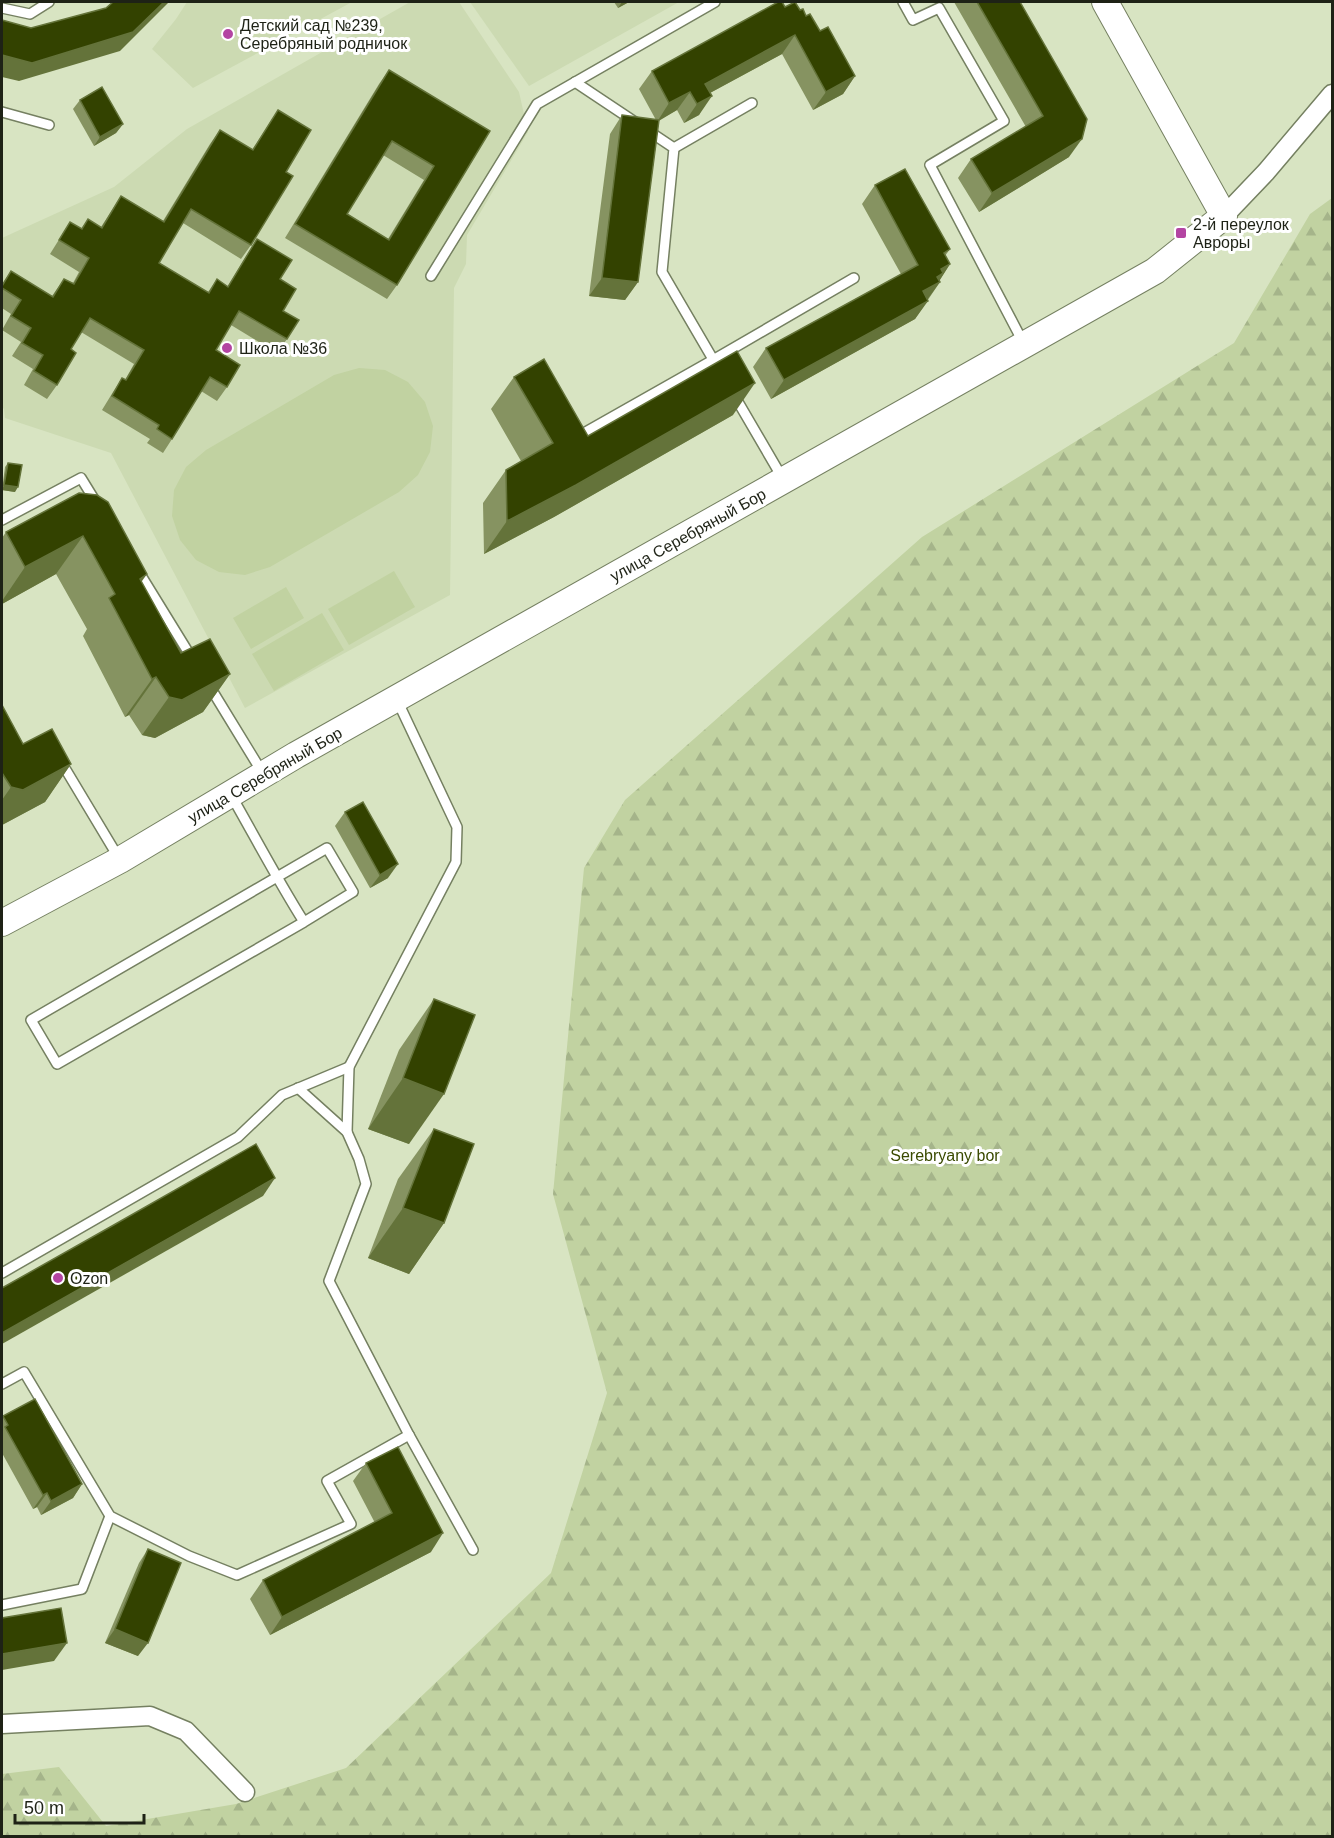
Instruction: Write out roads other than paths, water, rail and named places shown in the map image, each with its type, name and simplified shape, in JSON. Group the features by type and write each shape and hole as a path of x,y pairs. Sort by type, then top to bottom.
{"street":[{"path":"1105,2 1224,216"},
{"name":"улица Серебряный Бор","path":"2,924 120,860 296,756 1155,271 1224,216 1266,172 1332,94"},
{"path":"2,1724 150,1716 186,1731 245,1792"}],"lane":[{"path":"2,8 30,14 50,2"},
{"path":"431,276 537,104 715,2"},
{"path":"903,2 913,20 939,8 1004,121 930,165 1024,345"},
{"path":"575,82 674,148"},
{"path":"674,148 752,103"},
{"path":"2,112 49,126"},
{"path":"674,148 662,272 725,380"},
{"path":"584,433 854,278"},
{"path":"730,390 784,481"},
{"path":"4,515 81,478 105,516"},
{"path":"134,564 200,672"},
{"path":"206,682 264,775"},
{"path":"346,1132 349,1067 456,862 458,827 397,700"},
{"path":"47,759 66,770 120,860"},
{"path":"231,795 304,922"},
{"path":"327,848 353,892 304,922 57,1064 31,1020 327,848"},
{"path":"2,1273 238,1137 282,1095 349,1067"},
{"path":"298,1088 346,1132 359,1159 366,1184 329,1281 409,1435 473,1550"},
{"path":"2,1384 24,1372 110,1516 189,1556 237,1575 351,1524 327,1481 409,1435"},
{"path":"2,1605 82,1589 110,1516"}],"place":[{"name":"Детский сад №239, Серебряный родничок","path":"228,34"},
{"name":"2-й переулок Авроры","path":"1181,233"},
{"name":"Школа №36","path":"227,348"},
{"name":"Ozon","path":"58,1278"}],"park label":[{"name":"Serebryany bor","path":"945,1155"}]}
